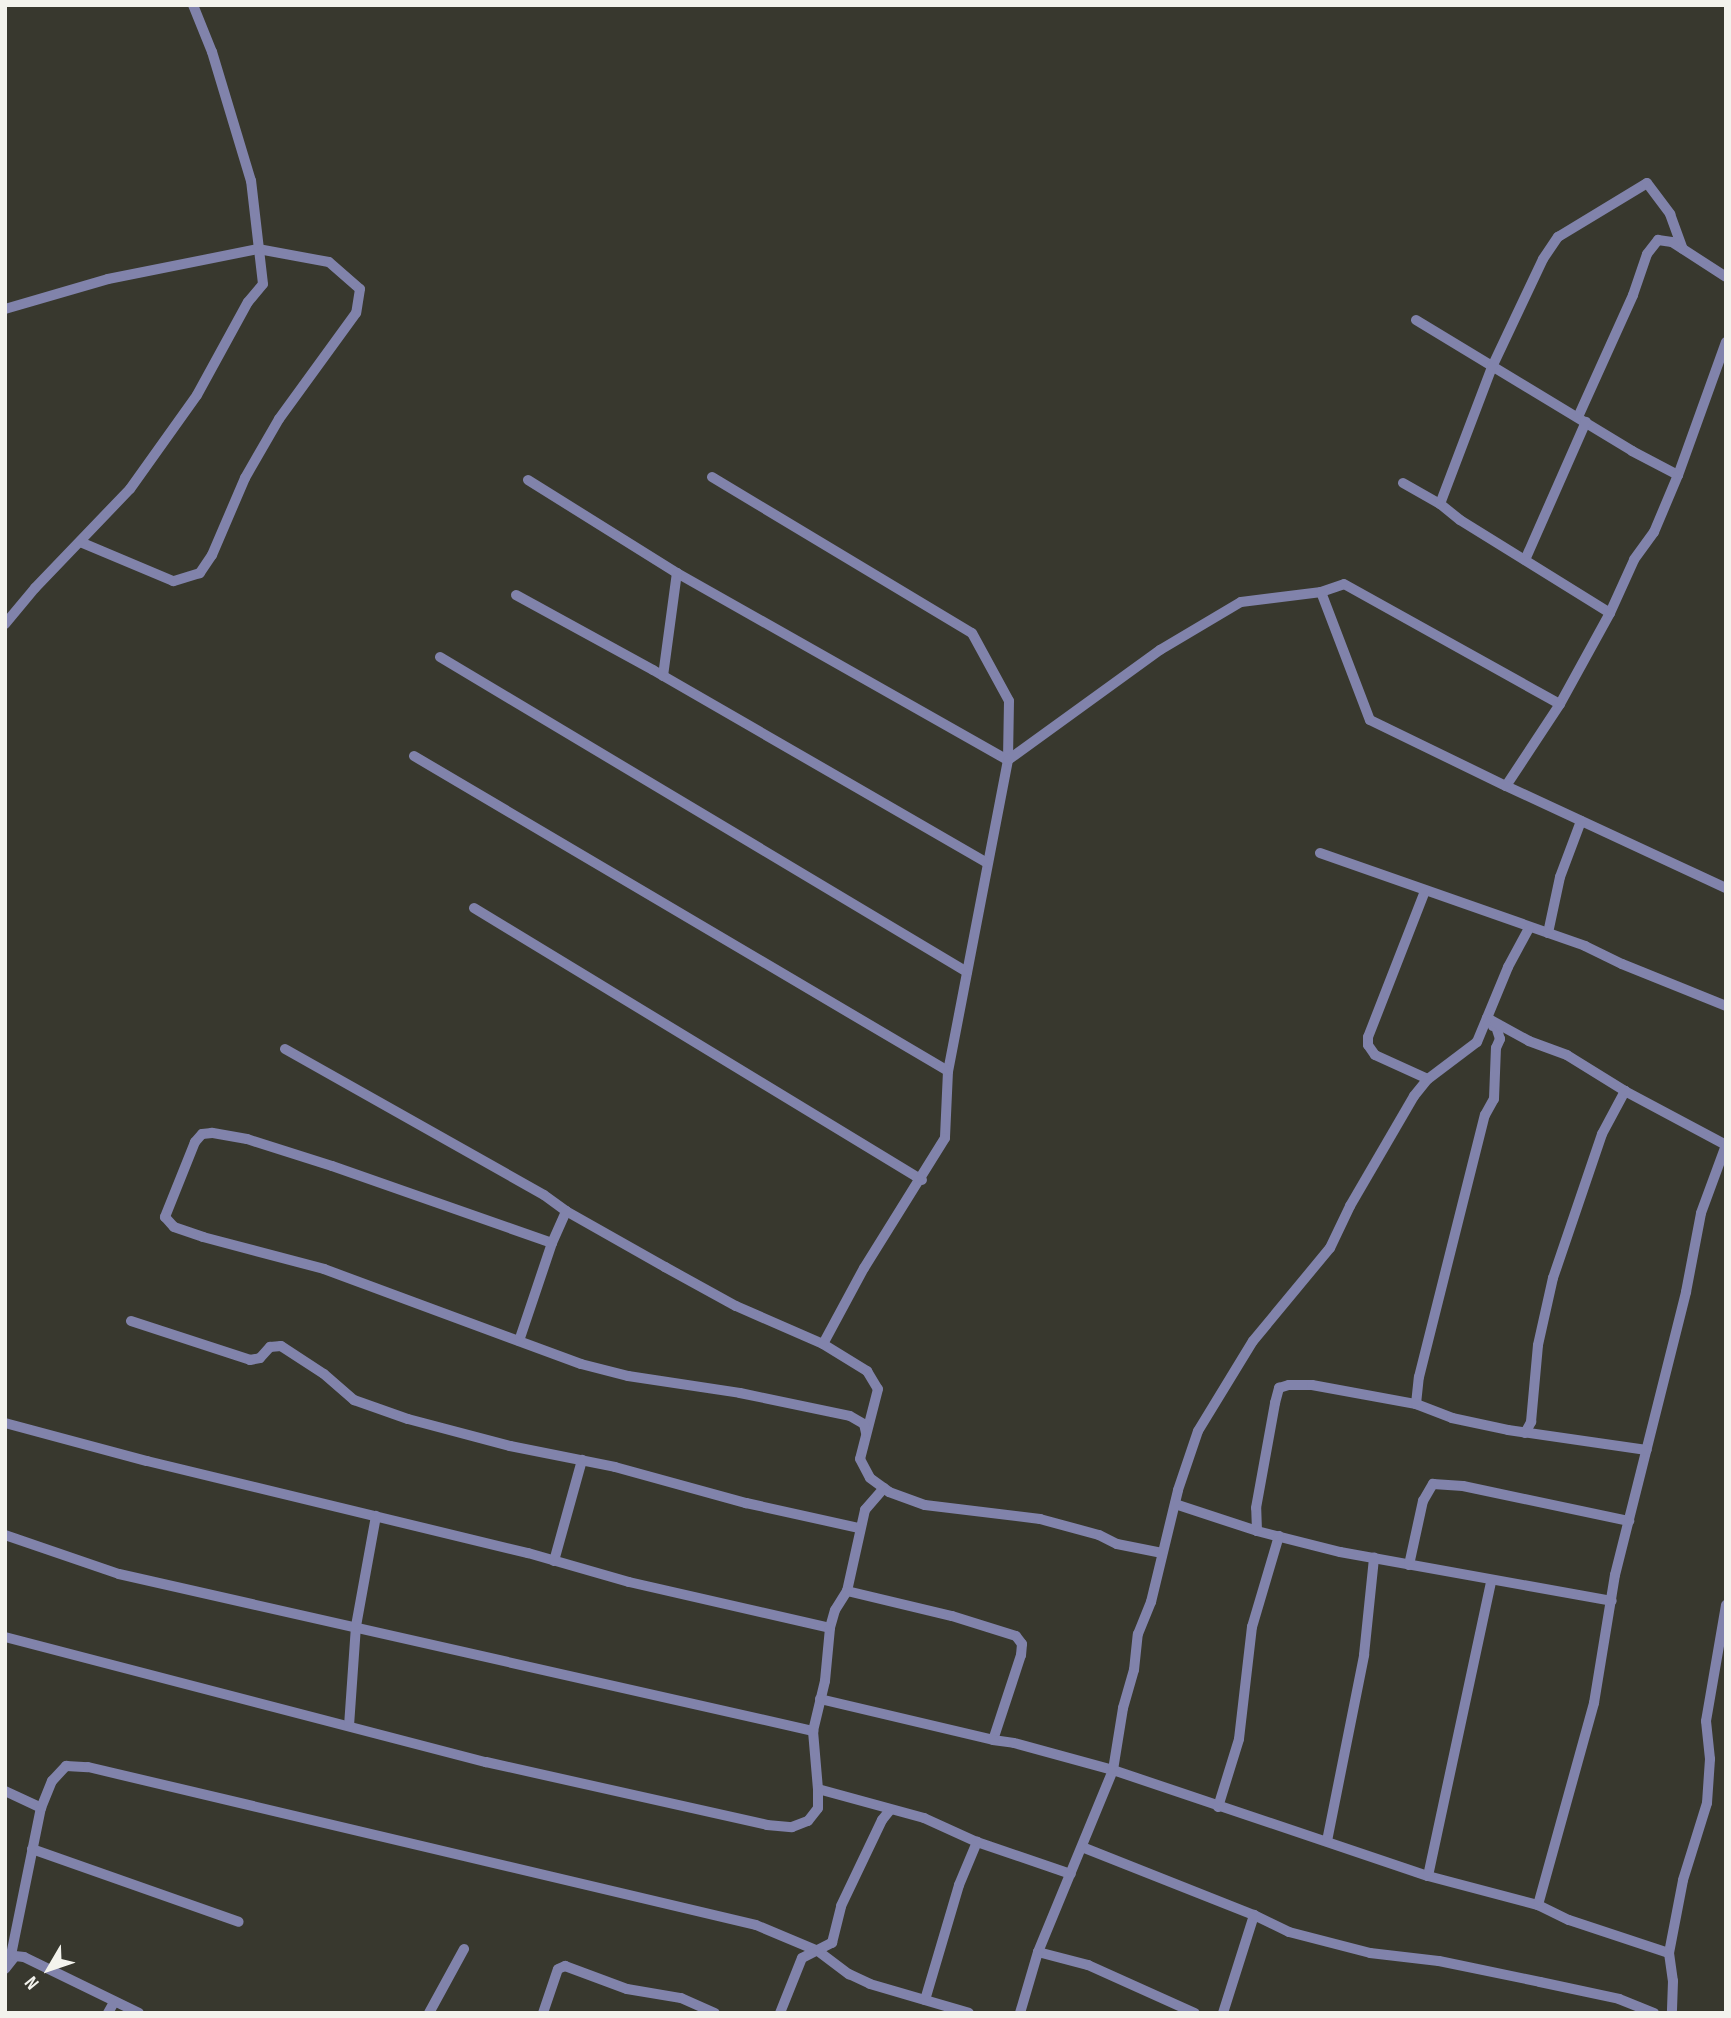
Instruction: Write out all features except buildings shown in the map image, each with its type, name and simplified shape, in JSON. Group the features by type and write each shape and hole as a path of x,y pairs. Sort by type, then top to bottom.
{"street":[{"path":"5,624 35,588 130,489 197,395 248,302 263,284 251,181 215,63 193,5"},
{"path":"1440,504 1492,367 1543,259 1558,237 1647,183 1670,214 1683,249"},
{"path":"1525,559 1633,295 1647,254 1658,240 1665,239 1726,277"},
{"path":"5,309 108,279 258,249 329,262 360,289 356,313 279,419 245,478 212,555 200,573 173,581 80,542"},
{"path":"1416,320 1678,475"},
{"path":"1506,786 1560,704 1610,613 1634,560 1654,532 1678,475 1726,342"},
{"path":"712,477 972,632 1009,701 1008,760 948,1072 945,1138 922,1180 864,1268 823,1345"},
{"path":"528,480 677,573 1008,760"},
{"path":"1403,483 1610,613"},
{"path":"663,676 666,640 671,625 669,616 677,573"},
{"path":"1008,760 1160,650 1241,602 1321,592 1344,583 1560,704"},
{"path":"1321,592 1370,720 1726,888"},
{"path":"516,595 663,676 987,863"},
{"path":"440,657 967,972"},
{"path":"414,756 948,1072"},
{"path":"1548,933 1560,877 1581,821"},
{"path":"1321,853 1548,933 1726,1006"},
{"path":"1424,891 1368,1037 1368,1045 1375,1055 1428,1079"},
{"path":"474,908 922,1180"},
{"path":"1020,2013 1038,1952 1113,1770 1123,1708 1134,1670 1138,1634 1151,1602 1188,1458 1208,1413 1269,1319 1298,1289 1330,1248 1350,1206 1428,1079 1477,1042 1491,1021 1529,928"},
{"path":"1491,1021 1567,1055 1625,1091 1726,1145 1701,1213 1686,1292 1629,1521 1594,1703 1538,1905"},
{"path":"1416,1404 1419,1377 1485,1115 1494,1099 1496,1048 1500,1038 1491,1021"},
{"path":"285,1049 736,1306 823,1345 867,1371 878,1389 861,1449 863,1467 884,1488 925,1505 1040,1519 1099,1535 1116,1544 1162,1553"},
{"path":"1525,1433 1531,1422 1538,1345 1553,1278 1602,1134 1625,1091"},
{"path":"552,1243 332,1166 247,1139 212,1133 202,1134 195,1142 165,1217 174,1227 246,1251 304,1262 581,1364 628,1376 740,1393 850,1416 863,1424 866,1433"},
{"path":"519,1341 552,1243 566,1211"},
{"path":"131,1321 250,1360 260,1358 270,1348 281,1346 363,1405 460,1433 859,1528"},
{"path":"1257,1531 1256,1508 1279,1388 1289,1385 1312,1385 1416,1404 1452,1418 1525,1433 1647,1450"},
{"path":"5,1423 147,1461 830,1628"},
{"path":"554,1561 582,1460"},
{"path":"1409,1565 1423,1501 1433,1483 1463,1486 1629,1521"},
{"path":"5,1637 486,1762 767,1825 792,1827 808,1821 818,1808 813,1731 825,1681 830,1628 835,1610 847,1591 865,1510 884,1488"},
{"path":"1175,1504 1257,1531 1374,1558 1612,1601"},
{"path":"349,1726 356,1626 376,1516"},
{"path":"5,1535 120,1574 813,1731"},
{"path":"1218,1807 1239,1739 1252,1627 1279,1536"},
{"path":"1327,1840 1364,1655 1374,1558"},
{"path":"1428,1876 1491,1581"},
{"path":"847,1591 952,1616 1016,1636 1022,1644 1021,1655 993,1740"},
{"path":"1672,2013 1673,1981 1669,1953 1684,1880 1707,1803 1710,1759 1706,1721 1723,1642 1726,1605"},
{"path":"820,1699 1014,1743 1113,1770 1428,1876 1538,1905 1569,1920 1669,1953"},
{"path":"8,1964 41,1808 52,1781 66,1766 88,1768 756,1925 818,1951 849,1974 870,1984 969,2013"},
{"path":"818,1789 924,1818 977,1842 1071,1874"},
{"path":"5,1791 41,1808"},
{"path":"780,2013 802,1958 832,1943 841,1906 882,1819 890,1810"},
{"path":"925,2000 959,1885 977,1842"},
{"path":"1082,1847 1254,1915 1289,1932 1370,1953 1439,1961 1619,1999 1654,2013"},
{"path":"32,1849 239,1922"},
{"path":"1223,2013 1254,1915"},
{"path":"5,1920 17,1925"},
{"path":"429,2013 464,1949"},
{"path":"1038,1952 1100,1970 1195,2013"},
{"path":"8,1964 15,1956 24,1957 139,2013"},
{"path":"543,2013 558,1969 565,1966 627,1989 681,1998 715,2013"},
{"path":"108,2013 114,2002"}]}
